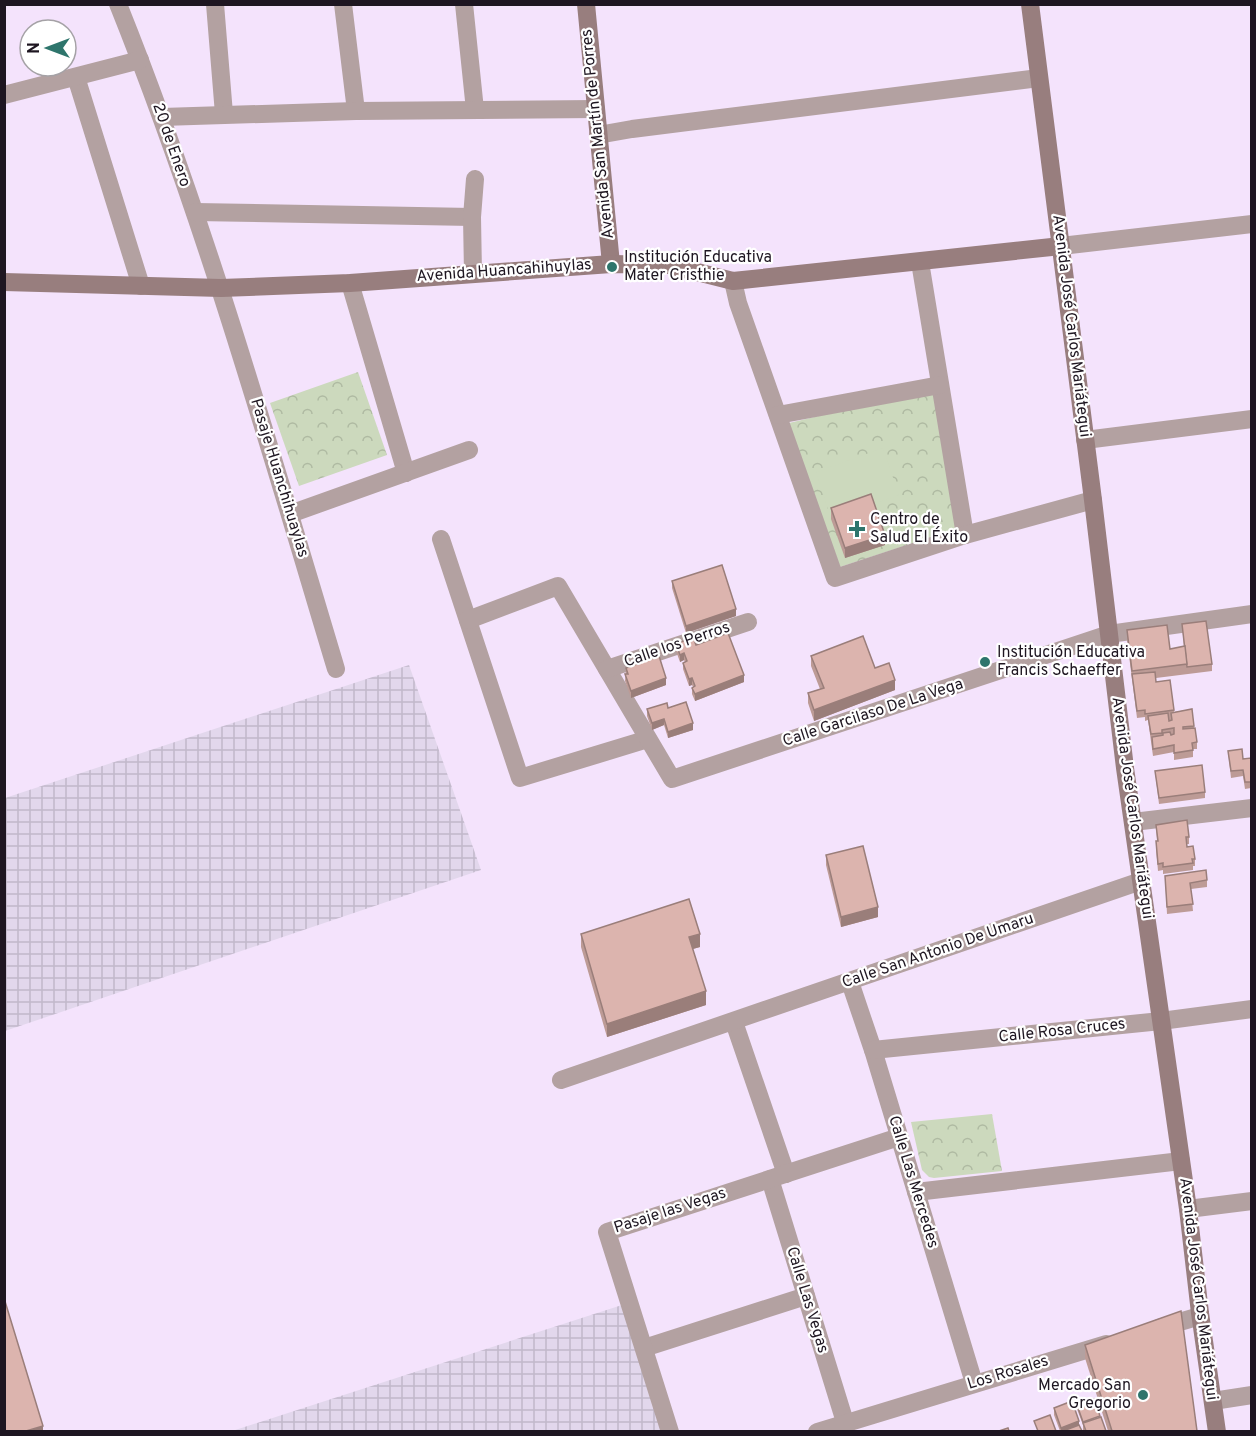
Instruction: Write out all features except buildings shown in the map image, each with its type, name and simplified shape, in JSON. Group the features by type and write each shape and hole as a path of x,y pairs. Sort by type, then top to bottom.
{"street":[{"name":"20 de Enero","path":"118,4 162,117 221,288"},
{"path":"215,4 225,114"},
{"path":"343,4 356,111"},
{"path":"464,4 475,110"},
{"name":"Avenida San Martín de Porres","path":"586,4 611,264"},
{"name":"Avenida José Carlos Mariátegui","path":"1030,4 1133,822 1188,1209 1216,1431"},
{"path":"78,76 140,60"},
{"path":"4,95 72,78"},
{"path":"76,78 141,286"},
{"path":"598,135 1039,78"},
{"path":"162,117 356,111 596,109"},
{"path":"473,273 472,217 475,179"},
{"path":"195,212 472,217"},
{"name":"Avenida Huancahihuylas","path":"4,282 221,288 350,283 611,264 669,265 733,281 1251,224"},
{"path":"920,262 965,535"},
{"path":"733,281 738,303 835,578 965,535 1093,500"},
{"path":"350,283 406,473"},
{"name":"Pasaje Huanchihuaylas","path":"221,288 336,669"},
{"path":"778,415 940,385"},
{"path":"1086,440 1251,419"},
{"path":"290,514 469,450"},
{"path":"441,539 520,778 648,739 558,586 468,620"},
{"name":"Calle Garcilaso De La Vega","path":"648,739 672,779 1109,634 1251,614"},
{"name":"Calle los Perros","path":"607,669 748,622"},
{"path":"1133,822 1251,807"},
{"name":"Calle San Antonio De Umaru","path":"561,1080 1141,881"},
{"name":"Calle Las Mercedes","path":"850,981 974,1383"},
{"name":"Calle Rosa Cruces","path":"873,1050 1161,1021 1251,1009"},
{"name":"Calle Las Vegas","path":"734,1022 778,1177 806,1296 845,1422"},
{"name":"Pasaje las Vegas","path":"670,1431 607,1232 899,1137"},
{"path":"916,1192 1181,1161"},
{"path":"1188,1209 1251,1201"},
{"path":"644,1348 806,1296"},
{"path":"1144,1333 1200,1316"},
{"name":"Los Rosales","path":"817,1431 1121,1340"},
{"path":"1213,1401 1251,1395"}],"shaded area":[{"path":"409,665 481,870 5,1031 5,798"},
{"path":"622,1305 664,1432 229,1432"}],"green space":[{"path":"358,372 387,455 299,486 270,403"},
{"path":"936,393 959,528 840,567 789,423 852,408"},
{"path":"883,448 899,495 831,519 816,472"},
{"path":"992,1114 1002,1171 934,1178 929,1177 922,1170 911,1122"}],"place":[{"name":"Institución Educativa Mater Cristhie","path":"612,267"},
{"name":"Centro de Salud El Éxito","path":"857,529"},
{"name":"Institución Educativa Francis Schaeffer","path":"985,662"},
{"name":"Mercado San Gregorio","path":"1143,1395"}]}
